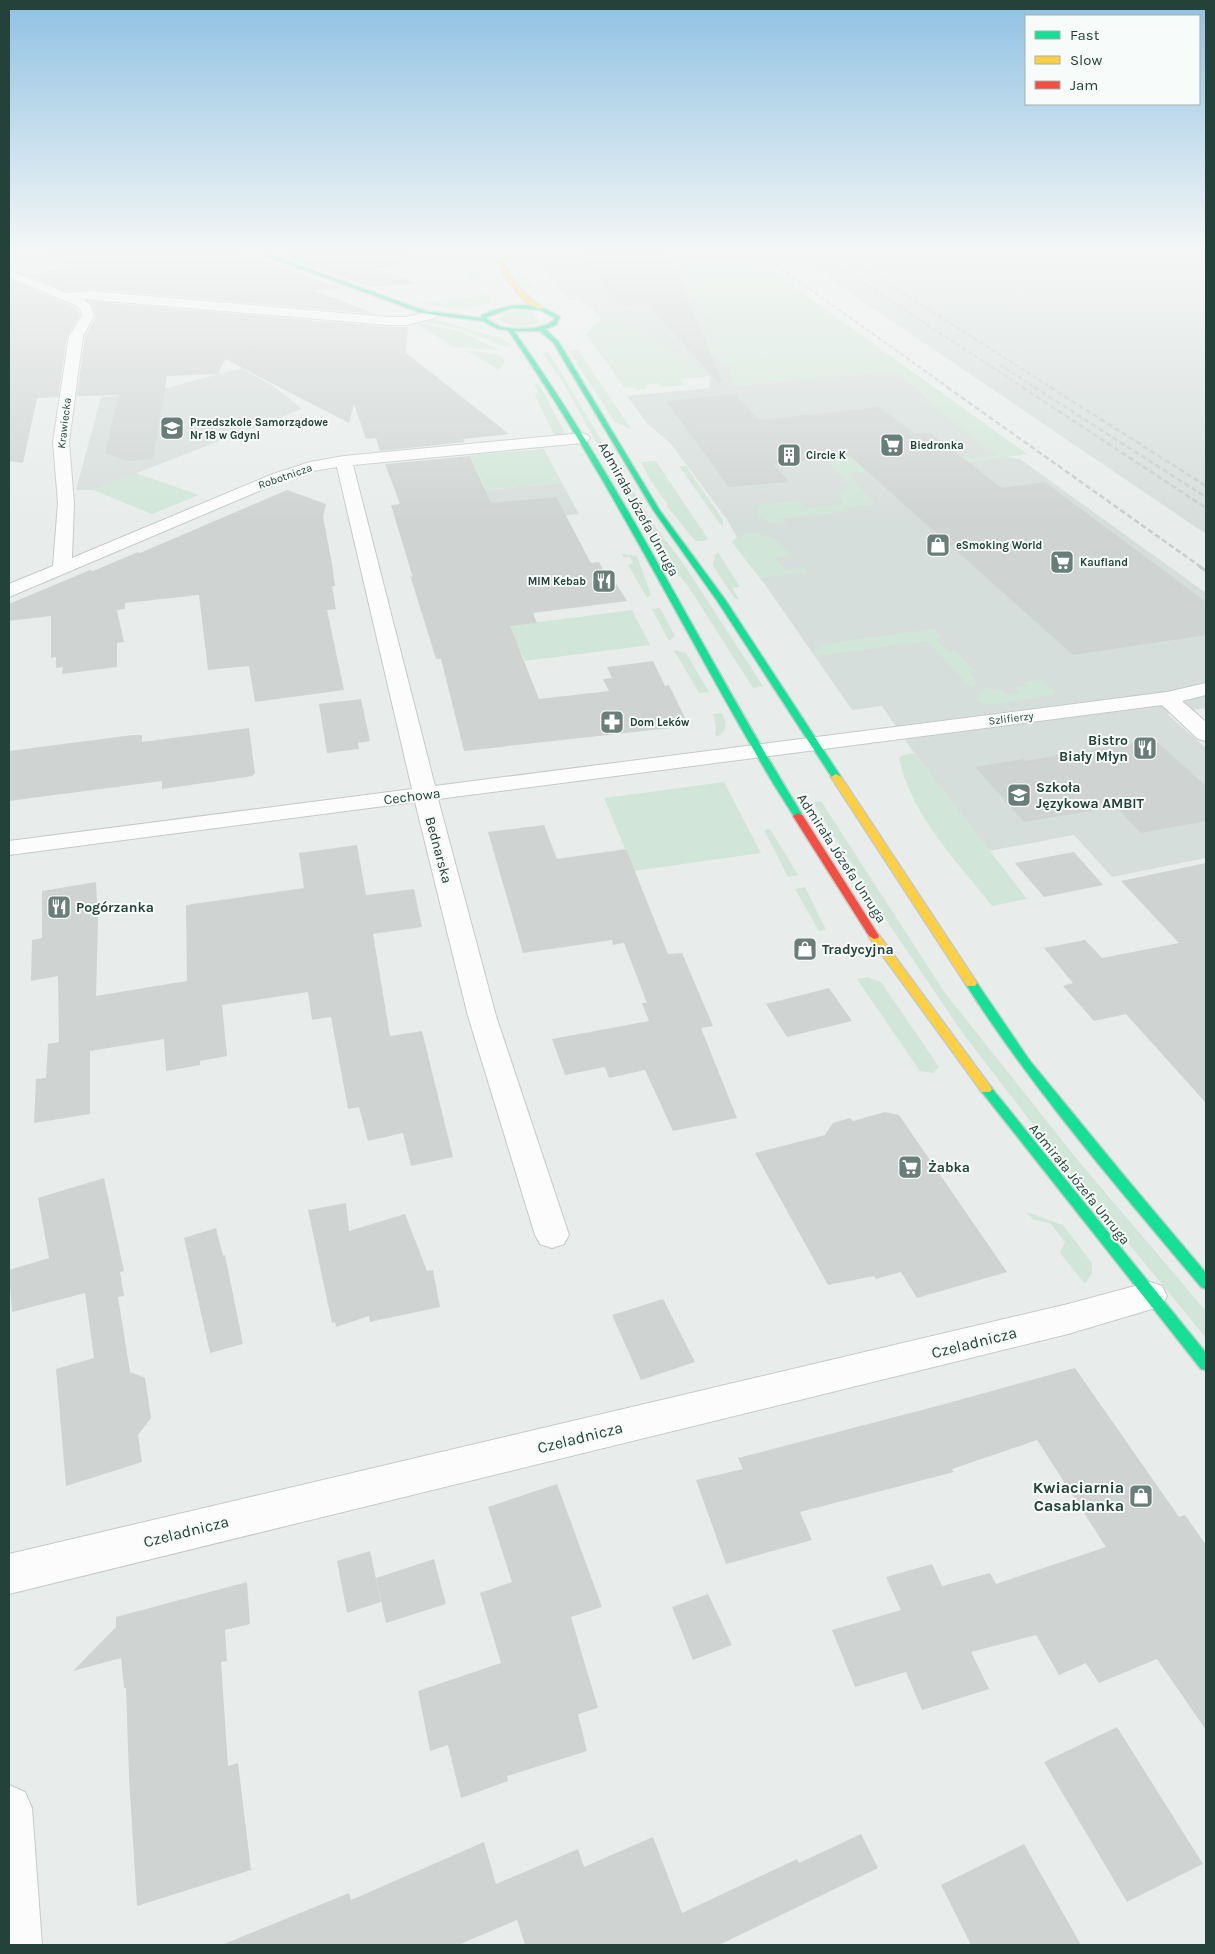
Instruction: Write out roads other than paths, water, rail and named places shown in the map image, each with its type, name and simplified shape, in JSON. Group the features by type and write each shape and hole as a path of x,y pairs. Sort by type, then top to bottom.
{"street":[{"name":"Krawiecka","path":"62,568 66,503 61,442 76,339"},
{"path":"511,339 521,344"},
{"name":"Admirała Józefa Unruga","path":"517,339 546,377 582,438 758,752 821,854 882,947 1001,1109 1206,1364"},
{"name":"Admirała Józefa Unruga","path":"552,339 558,346 657,511 692,558 928,920 1026,1064 1121,1182 1206,1283"},
{"name":"Robotnicza","path":"9,591 279,477 310,467 344,461 582,438"},
{"name":"Bednarska","path":"344,461 425,794 482,1016 552,1234"},
{"name":"Szlifierzy","path":"815,744 1167,698 1206,690"},
{"path":"1167,698 1206,734"},
{"name":"Cechowa","path":"9,848 815,744"},
{"name":"Czeladnicza","path":"9,1574 1058,1322 1150,1296"},
{"path":"9,1808 17,1945"}],"railway":[{"path":"880,339 949,388"},
{"path":"949,339 1024,388"},
{"path":"975,339 1052,388"},
{"path":"1000,365 1036,388"},
{"path":"947,387 1201,567"},
{"path":"1022,387 1206,508"},
{"path":"1034,387 1206,497"},
{"path":"1050,387 1206,486"},
{"path":"1199,566 1206,571"}],"place":[{"name":"Przedszkole Samorządowe Nr 18 w Gdyni","path":"172,428"},
{"name":"Biedronka","path":"892,445"},
{"name":"Circle K","path":"789,455"},
{"name":"eSmoking World","path":"938,545"},
{"name":"Kaufland","path":"1062,562"},
{"name":"MIM Kebab","path":"604,581"},
{"name":"Dom Leków","path":"612,722"},
{"name":"Bistro Biały Młyn","path":"1145,748"},
{"name":"Szkoła Językowa AMBIT","path":"1019,795"},
{"name":"Pogórzanka","path":"59,907"},
{"name":"Tradycyjna","path":"805,949"},
{"name":"Żabka","path":"910,1167"},
{"name":"Kwiaciarnia Casablanka","path":"1141,1496"}]}
